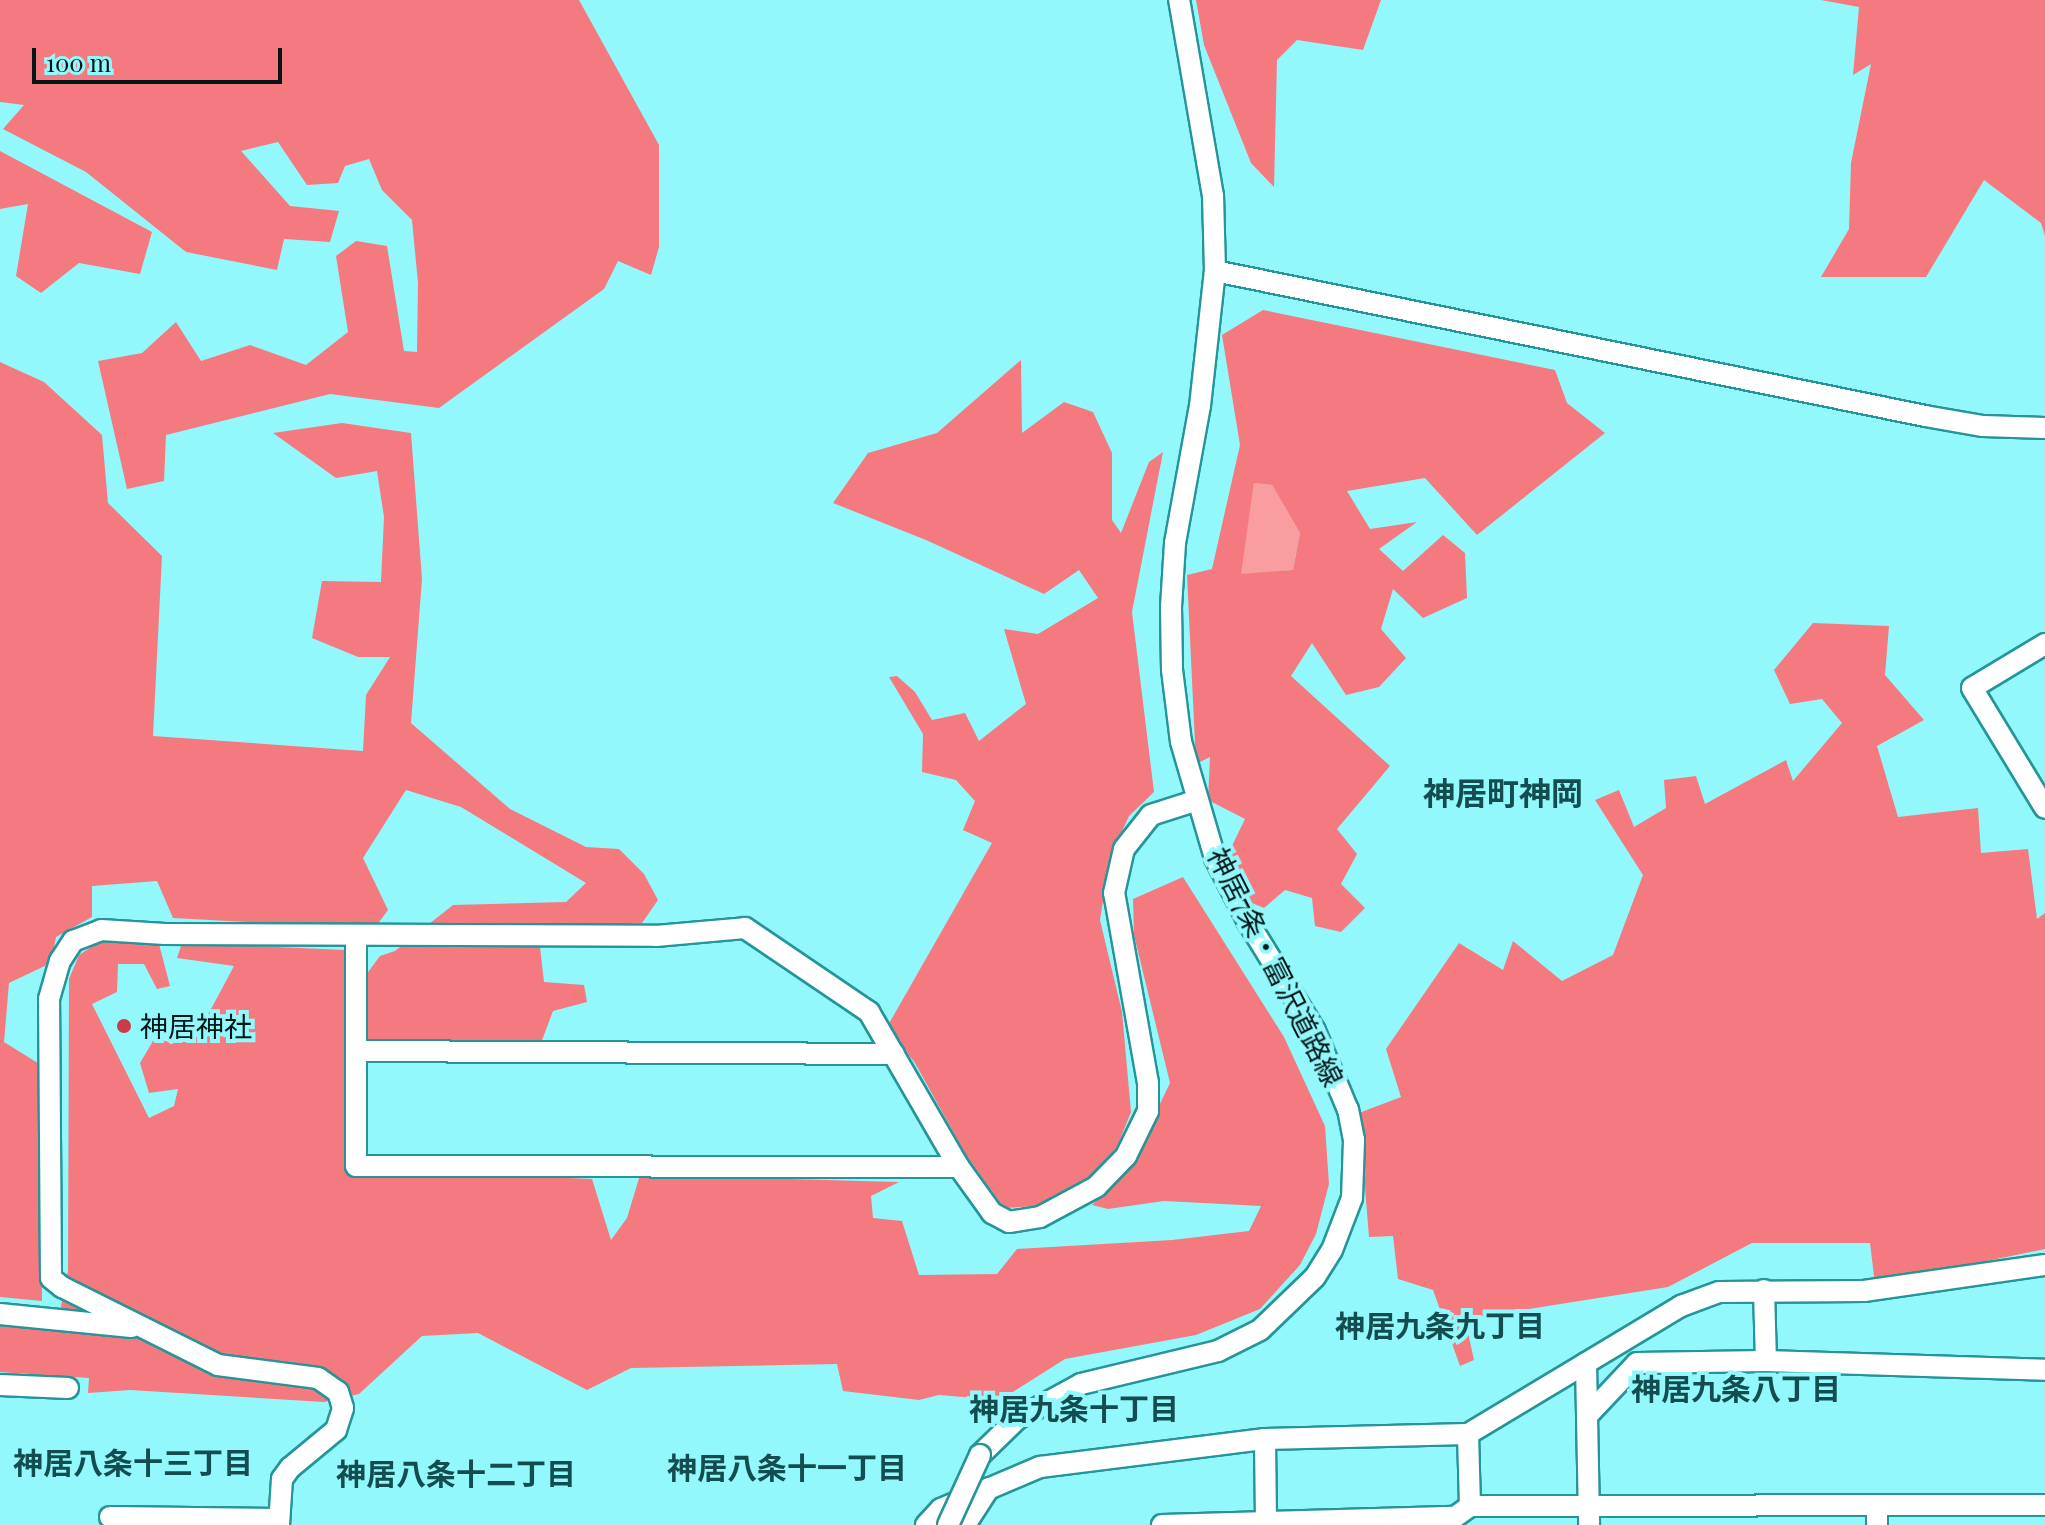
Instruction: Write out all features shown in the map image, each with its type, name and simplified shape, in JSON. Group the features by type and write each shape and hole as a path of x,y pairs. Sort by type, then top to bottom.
{"street":[{"name":"神居7条・富沢道路線","path":"948,1525 980,1455 1017,1419 1081,1384 1218,1351 1260,1330 1315,1277 1332,1250 1352,1198 1354,1140 1348,1110 1315,1031 1248,922 1215,858 1181,742 1172,670 1171,607 1175,543 1200,406 1215,271 1213,196 1179,0"},
{"path":"1215,271 1925,416 1983,426 2045,428"},
{"path":"2045,644 1972,688 2045,808"},
{"path":"110,1517 278,1522 282,1479 290,1468 336,1430 343,1408 338,1392 318,1378 218,1365 143,1329 51,1278 49,999 60,961 73,941 101,930 165,934 656,936 745,928 869,1012 959,1167 992,1213 1009,1222 1040,1217 1096,1187 1126,1156 1148,1111 1148,1083 1114,893 1124,849 1151,815 1198,800"},
{"path":"356,935 356,1166 959,1167"},
{"path":"358,1051 894,1054"},
{"path":"926,1525 941,1509 1040,1467 1265,1439 1468,1434 1681,1306 1719,1292 1864,1291 2045,1265"},
{"path":"1764,1290 1766,1361"},
{"path":"0,1314 143,1329"},
{"path":"1588,1415 1637,1363 1766,1361 2045,1370"},
{"path":"1586,1363 1589,1515"},
{"path":"0,1385 68,1388"},
{"path":"1468,1434 1470,1506"},
{"path":"1265,1439 1266,1523"},
{"path":"965,1525 992,1485"},
{"path":"1162,1525 1455,1517 1470,1506 1589,1515 1877,1515 2045,1505"}],"shaded area":[{"path":"0,0 579,0 659,145 659,247 651,275 618,261 604,289 439,408 330,394 166,435 164,481 127,489 98,361 142,353 176,322 201,361 250,345 306,365 348,332 336,256 356,241 387,246 404,351 417,352 418,283 412,220 382,190 369,159 345,166 338,183 307,185 278,142 241,151 290,206 339,211 330,242 284,239 277,270 186,252 86,172 3,129 24,105 0,102"},
{"path":"1196,0 1381,0 1363,50 1297,40 1277,60 1274,187 1251,163 1204,45"},
{"path":"1821,0 2045,0 2045,236 2041,223 1984,180 1926,277 1821,277 1849,229 1851,163 1871,64 1853,75 1859,7"},
{"path":"0,151 152,232 140,274 79,263 41,293 16,276 28,204 0,209"},
{"path":"1263,310 1555,370 1567,403 1605,433 1477,535 1425,478 1347,491 1370,529 1417,522 1379,549 1403,571 1443,535 1465,553 1467,598 1423,618 1393,589 1381,629 1406,658 1379,687 1346,695 1312,643 1291,676 1390,766 1337,829 1357,854 1341,884 1365,908 1341,932 1315,926 1312,898 1285,890 1264,908 1245,900 1228,854 1245,819 1208,800 1210,757 1196,764 1187,575 1212,569 1240,445 1222,335","holes":["1254,483 1272,485 1300,533 1293,570 1241,574"]},
{"path":"1021,360 1022,433 1064,402 1093,412 1112,453 1112,520 1121,533 1149,462 1163,452 1132,612 1154,792 1129,816 1110,857 1100,920 1122,1012 1131,1112 1117,1147 1089,1179 1038,1206 1004,1208 966,1155 915,1063 887,1027 992,843 963,830 975,801 956,780 922,772 923,734 889,677 897,676 915,692 932,720 965,713 979,741 1026,704 1004,629 1038,634 1098,598 1079,570 1044,594 926,540 833,503 868,453 937,433"},
{"path":"0,362 44,382 102,435 108,503 162,556 153,736 363,751 366,695 390,657 358,657 312,638 322,581 381,582 384,517 377,471 336,478 273,433 342,423 411,433 422,579 411,723 510,809 586,847 619,849 644,874 658,900 642,923 512,928 508,947 540,947 544,982 584,985 587,1002 553,1011 541,1043 370,1043 363,1103 348,1169 592,1179 611,1240 627,1218 640,1175 899,1182 871,1196 873,1218 902,1221 919,1275 997,1274 1017,1249 1172,1240 1249,1231 1261,1206 1164,1201 1108,1209 1092,1205 1129,1168 1170,1083 1134,935 1133,899 1183,877 1284,1037 1325,1126 1329,1184 1316,1234 1300,1265 1260,1309 1196,1335 1065,1359 1000,1400 939,1395 919,1400 843,1391 837,1364 631,1368 587,1390 478,1333 422,1336 359,1394 324,1402 130,1390 88,1393 89,1378 0,1372 0,1321 57,1327 68,1271 69,979 79,955 102,940 159,944 170,986 157,989 144,964 118,964 117,992 92,1004 149,1118 174,1106 178,1089 149,1093 140,1063 153,1041 194,1041 234,966 177,958 182,943 345,950 348,999 380,956 395,951 453,905 566,902 586,883 461,807 406,790 363,858 388,910 374,929 173,918 157,881 92,886 92,917 56,937 51,963 9,983 4,1042 41,1065 42,1301 0,1297"},
{"path":"1254,483 1272,485 1300,533 1293,570 1240,575"},
{"path":"1813,623 1889,626 1885,675 1924,720 1877,746 1898,817 1978,808 1981,853 2028,849 2037,919 2045,913 2045,1249 1875,1284 1870,1243 1752,1243 1668,1287 1465,1319 1474,1360 1460,1366 1433,1290 1398,1279 1393,1236 1369,1237 1359,1113 1401,1097 1386,1049 1459,943 1503,970 1513,941 1562,981 1613,955 1643,875 1595,800 1619,790 1634,827 1666,808 1664,780 1696,776 1705,804 1786,760 1793,781 1842,723 1822,699 1790,704 1774,670"}],"place":[{"name":"神居神社","path":"124,1026"}],"district":[{"name":"神居町神岡","path":"1503,792"},
{"name":"神居九条九丁目","path":"1440,1325"},
{"name":"神居九条八丁目","path":"1736,1388"},
{"name":"神居九条十丁目","path":"1074,1408"},
{"name":"神居八条十三丁目","path":"133,1462"},
{"name":"神居八条十一丁目","path":"787,1467"},
{"name":"神居八条十二丁目","path":"456,1473"}]}
